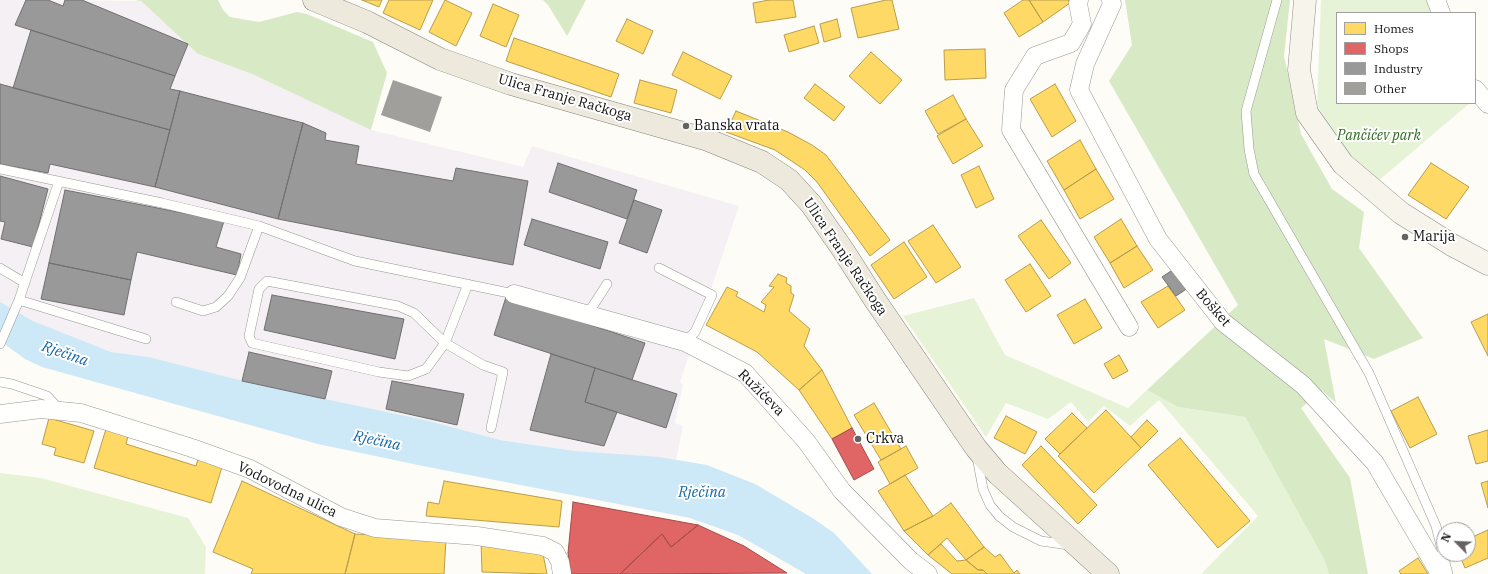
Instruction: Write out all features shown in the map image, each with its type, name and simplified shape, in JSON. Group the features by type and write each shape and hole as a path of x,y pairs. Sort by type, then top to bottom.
{"main road":[{"name":"Ulica Franje Račkoga","path":"314,0 367,22 440,59 511,84 708,140 762,162 789,180 811,204 976,448 997,473 1108,574"}],"street":[{"path":"1080,0 1078,4 1082,24 1071,43 1035,56 1014,90 1011,130 1129,327"},
{"name":"Bošket","path":"1111,0 1112,4 1085,64 1079,90 1158,239 1222,322 1303,385 1375,463 1440,574"},
{"path":"1305,0 1299,70 1307,113 1343,164 1396,208 1452,245 1488,264"},
{"path":"1436,0 1441,12"},
{"path":"1476,90 1488,104"},
{"name":"Ružićeva","path":"514,294 685,342 745,372 806,441 842,491 910,561 928,574"},
{"name":"Vodovodna ulica","path":"0,414 41,409 81,413 192,448 250,469 341,517 375,528 477,536 543,546 555,552 560,562 562,574"}],"lane":[{"path":"1277,0 1246,111 1249,149 1254,174 1369,373 1436,526 1448,574"},
{"path":"0,169 259,226 355,261 514,294"},
{"path":"0,344 19,300 59,181"},
{"path":"176,302 203,310 216,307 228,296 240,278 259,226"},
{"path":"0,268 25,283"},
{"path":"659,268 712,295 696,332 685,342"},
{"path":"468,284 445,343 426,369 408,376 379,372 252,343 249,336 259,289 267,281 398,306 414,313 445,343 482,365 502,372 491,428"},
{"path":"587,315 607,284"},
{"path":"19,300 146,339"},
{"path":"0,382 12,384 47,396 60,410"},
{"path":"976,448 983,489 990,505 999,516 1013,526 1041,541 1075,545"}],"shaded area":[{"path":"0,0 141,1 198,54 252,74 371,130 523,167 532,146 739,206 680,382 683,385 675,423 683,426 676,460 575,451 500,440 425,420 259,385 149,357 111,352 33,321 0,302"}],"green space":[{"path":"134,0 218,0 223,10 230,17 259,22 297,12 307,14 373,42 387,73 371,130 252,74 198,54 141,1"},
{"path":"543,0 586,0 567,36 548,5"},
{"path":"1125,0 1290,0 1284,56 1301,134 1332,189 1364,212 1359,248 1423,338 1374,359 1324,339 1336,403 1322,391 1301,408 1350,478 1368,574 1329,574 1324,559 1245,417 1178,407 1147,390 1238,305 1109,81 1132,45"},
{"name":"Pančićev park","path":"1321,0 1440,0 1443,12 1336,12 1336,104 1469,104 1378,181 1356,162 1334,136 1317,104"},
{"path":"974,298 1005,355 1128,408 1147,390 1178,407 1245,417 1324,559 1329,574 1202,573 1258,516 1159,400 1130,426 1104,406 1088,422 1071,402 1048,419 1006,403 986,437 903,316"},
{"path":"0,473 41,478 188,518 206,547 205,574 0,574"}],"water":[{"name":"Rječina","path":"0,302 33,321 111,352 149,357 259,385 425,420 500,440 575,451 659,457 707,465 755,484 814,519 834,533 872,574 806,574 738,535 690,518 318,444 42,367 25,359 0,341"}],"building: Homes":[{"path":"362,0 382,0 379,7"},
{"path":"389,0 433,0 420,30 383,13"},
{"path":"445,0 472,13 456,46 429,32"},
{"path":"769,0 793,0 796,17 756,23 753,3"},
{"path":"892,0 899,29 858,38 851,8"},
{"path":"1023,0 1029,0 1043,22 1019,37 1004,13"},
{"path":"1029,0 1068,0 1070,3 1043,22"},
{"path":"493,4 519,15 506,47 480,36"},
{"path":"627,19 653,31 643,54 616,41"},
{"path":"837,19 841,37 824,42 820,24"},
{"path":"814,26 819,43 789,52 784,35"},
{"path":"514,38 619,74 611,97 506,61"},
{"path":"985,49 986,78 945,80 944,50"},
{"path":"683,52 732,76 720,99 672,75"},
{"path":"871,52 902,80 880,104 849,76"},
{"path":"640,80 677,90 671,113 634,103"},
{"path":"815,84 845,107 834,121 804,98"},
{"path":"1055,84 1076,121 1052,137 1030,99"},
{"path":"953,95 966,119 938,134 925,111"},
{"path":"736,111 788,132 812,145 826,155 890,240 870,256 817,182 805,170 775,150 726,132"},
{"path":"966,119 983,146 953,164 937,136"},
{"path":"1080,140 1096,169 1064,190 1047,161"},
{"path":"1431,163 1469,187 1446,219 1408,195"},
{"path":"979,166 994,199 976,208 961,175"},
{"path":"1096,169 1114,199 1080,219 1064,190"},
{"path":"1121,219 1137,246 1110,263 1094,237"},
{"path":"1041,220 1071,263 1049,279 1018,236"},
{"path":"933,225 961,267 936,283 908,241"},
{"path":"904,242 927,277 894,299 871,265"},
{"path":"1137,246 1153,270 1124,288 1110,263"},
{"path":"1030,264 1051,296 1026,312 1005,280"},
{"path":"778,274 787,278 786,283 791,286 791,293 794,295 789,311 810,329 804,346 822,370 799,390 757,352 706,325 727,287 738,292 736,296 764,312 766,305 761,302 774,287 769,286"},
{"path":"1168,286 1185,310 1158,328 1141,302"},
{"path":"1085,299 1102,328 1074,344 1057,315"},
{"path":"1488,314 1488,356 1471,322"},
{"path":"1119,355 1128,371 1113,379 1104,364"},
{"path":"822,370 852,428 832,439 799,390"},
{"path":"1418,397 1437,434 1410,448 1391,411"},
{"path":"874,403 901,449 881,460 854,415"},
{"path":"1106,410 1141,448 1094,493 1058,456"},
{"path":"1072,413 1087,428 1060,454 1045,439"},
{"path":"1006,416 1037,432 1025,454 994,438"},
{"path":"49,418 94,431 84,463 54,455 56,448 42,444"},
{"path":"1147,420 1158,431 1141,448 1131,437"},
{"path":"106,429 128,436 126,444 196,466 198,459 222,467 211,503 94,468"},
{"path":"1488,430 1488,461 1476,464 1468,436"},
{"path":"1180,438 1250,521 1218,548 1148,465"},
{"path":"906,446 918,468 890,484 878,462"},
{"path":"1041,446 1097,505 1078,524 1022,465"},
{"path":"905,475 933,516 904,531 878,491"},
{"path":"242,481 355,534 345,574 251,574 253,569 213,552"},
{"path":"444,481 562,501 559,527 426,516 428,502 439,504"},
{"path":"1488,481 1488,508 1481,483"},
{"path":"951,503 984,547 966,560 947,538 928,555 904,531 933,516"},
{"path":"1488,530 1488,558 1465,568 1462,562 1476,562 1476,535"},
{"path":"355,534 446,539 444,574 345,574"},
{"path":"481,541 543,554 547,574 482,572"},
{"path":"941,544 957,561 966,560 978,570 983,570 987,574 952,574 928,555"},
{"path":"984,547 995,557 1000,554 1014,573 1017,570 1020,574 987,574 983,570 978,570 966,560"},
{"path":"1418,558 1428,574 1401,574 1399,571"}],"building: Shops":[{"path":"852,428 874,469 854,480 832,439"},
{"path":"573,502 698,525 671,547 662,534 620,574 571,574 568,553"},
{"path":"698,525 744,546 787,573 620,574 662,534 671,547"}],"building: Industry":[{"path":"26,0 48,0 63,6 65,0 82,0 188,44 175,76 15,25"},
{"path":"31,30 175,76 170,89 180,91 170,130 13,88"},
{"path":"0,84 170,130 155,187 50,164 48,173 0,164"},
{"path":"180,91 303,123 278,219 155,187"},
{"path":"303,123 326,133 325,140 359,146 356,164 453,181 456,168 528,181 513,265 278,219"},
{"path":"558,163 637,190 627,219 549,192"},
{"path":"0,176 48,189 33,247 1,239 5,222 0,221"},
{"path":"65,190 224,221 216,247 241,254 237,275 137,252 131,280 49,263"},
{"path":"634,200 662,210 647,253 619,243"},
{"path":"532,219 608,242 600,269 524,245"},
{"path":"49,263 131,280 124,315 41,299"},
{"path":"1174,269 1188,288 1176,296 1162,277"},
{"path":"272,295 404,319 395,359 264,330"},
{"path":"506,297 645,343 632,380 494,335"},
{"path":"249,352 332,371 325,399 242,381"},
{"path":"551,354 595,368 585,402 617,412 604,446 530,430"},
{"path":"595,368 677,394 666,428 585,402"},
{"path":"392,381 464,394 457,425 386,409"}],"building: Other":[{"path":"393,80 442,97 430,132 381,115"}],"place":[{"name":"Banska vrata","path":"686,126"},
{"name":"Marija","path":"1405,237"},
{"name":"Crkva","path":"858,439"}]}
